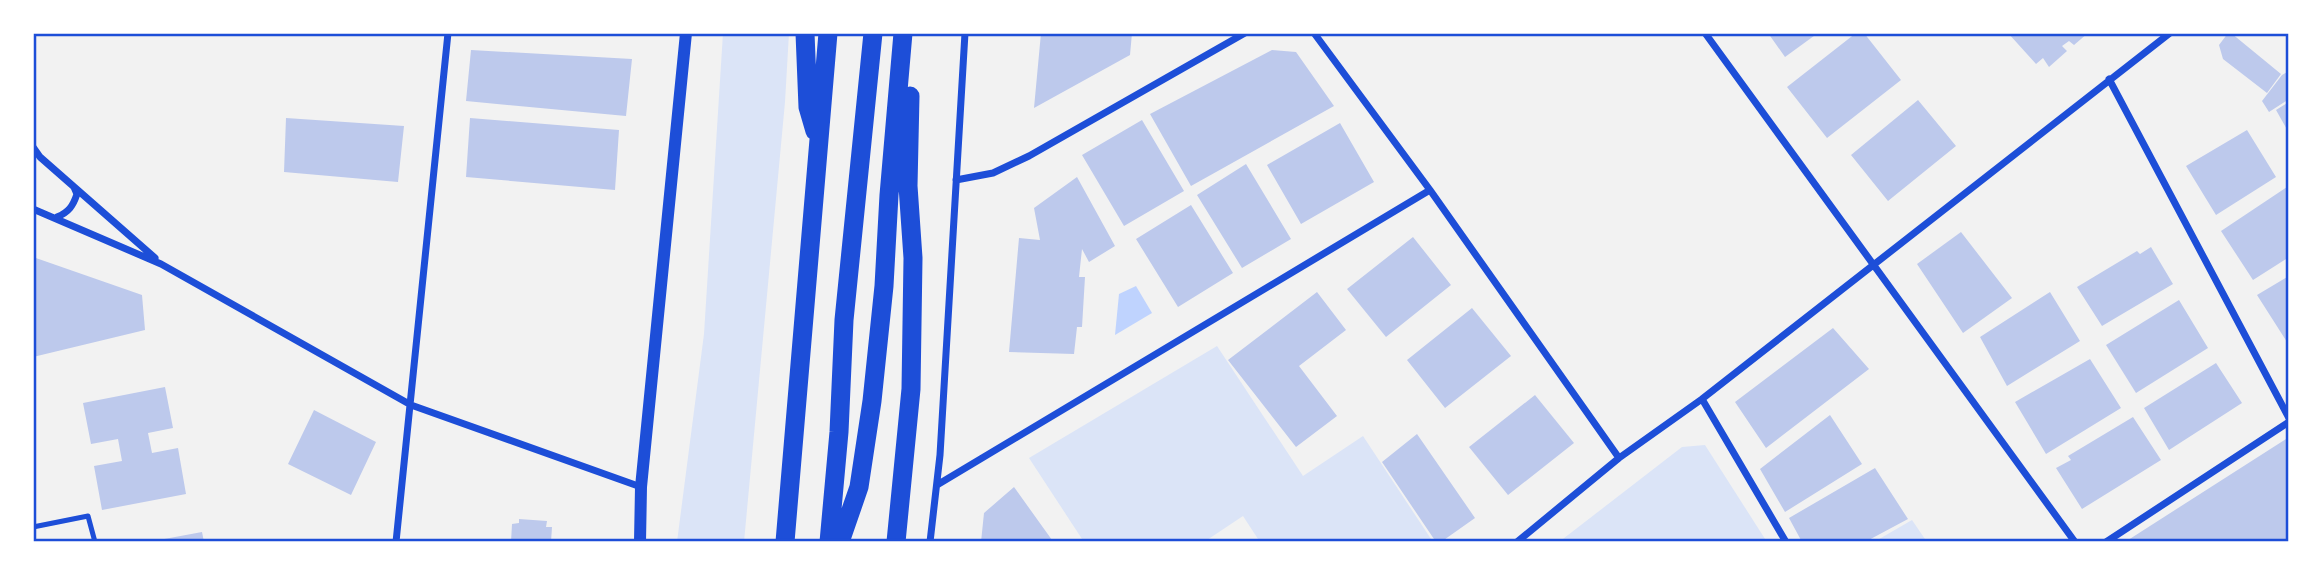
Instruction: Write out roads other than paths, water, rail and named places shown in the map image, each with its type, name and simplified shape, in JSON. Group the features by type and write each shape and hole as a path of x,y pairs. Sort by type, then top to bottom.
{"highway":[{"path":"805,33 808,107 819,146"},
{"path":"785,542 828,33"},
{"path":"829,542 839,432 844,320 873,33"},
{"path":"840,542 859,487 872,401 884,286 888,195 903,33"},
{"path":"896,542 911,389 913,258 908,157 913,33"}],"street":[{"path":"397,542 448,33"},
{"path":"640,542 641,486 685,33"},
{"path":"930,542 937,485 965,33"},
{"path":"956,180 993,173 1029,156 1245,33"},
{"path":"1314,33 1430,190 1619,458"},
{"path":"1705,33 2075,542"},
{"path":"1517,542 1619,458 1702,399 1875,266 2170,33"},
{"path":"2106,542 2289,420 2109,79"},
{"path":"33,147 40,157 161,264"},
{"path":"56,217 67,213 74,205 77,194 72,184"},
{"path":"937,485 1430,190"},
{"path":"33,209 161,264 411,405 641,486"},
{"path":"1702,399 1786,542"}],"lane":[{"path":"33,527 88,516 95,542"}],"water":[{"path":"1136,286 1152,313 1115,335 1119,294"}]}
